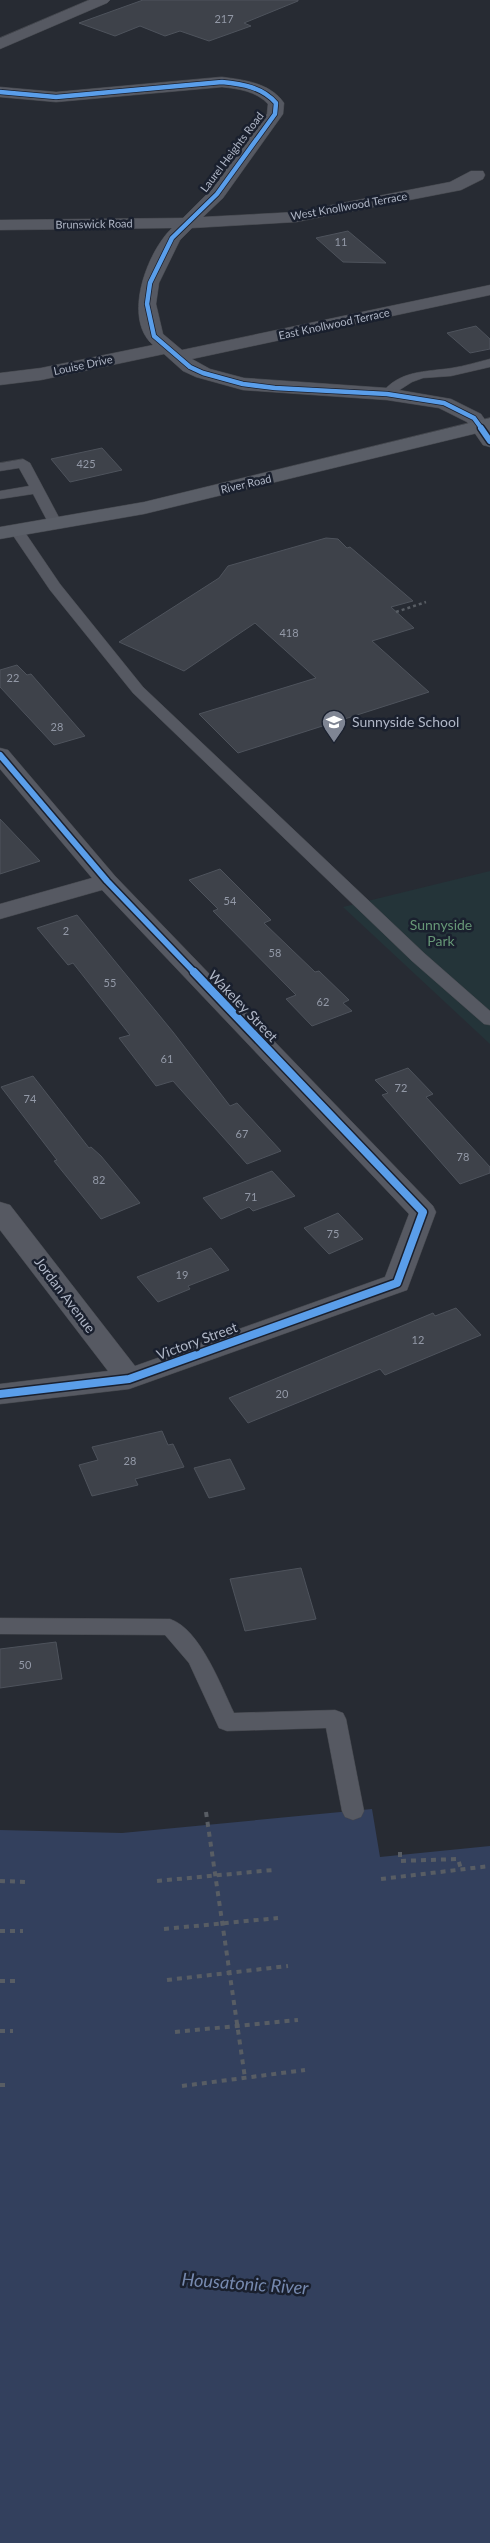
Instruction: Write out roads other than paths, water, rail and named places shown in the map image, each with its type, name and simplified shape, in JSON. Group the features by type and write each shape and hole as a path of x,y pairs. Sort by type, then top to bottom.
{"main road":[{"name":"River Road","path":"9,532 144,508 487,430"}],"street":[{"path":"0,44 102,0"},
{"name":"Laurel Heights Road","path":"0,92 28,96 78,97 222,82 252,87 268,94 276,104 275,114 216,194 172,238 150,284 148,304 154,336 172,353 203,373 243,384 275,388 387,394 444,403 474,418 487,430"},
{"name":"West Knollwood Terrace","path":"188,222 296,218 455,186 477,175"},
{"name":"Brunswick Road","path":"0,225 188,222"},
{"name":"East Knollwood Terrace","path":"172,353 490,290"},
{"name":"Louise Drive","path":"0,379 172,353"},
{"name":"Wakeley Street","path":"0,755 107,881 423,1212 396,1283"},
{"path":"0,912 107,881"},
{"name":"Jordan Avenue","path":"0,1211 129,1379"},
{"name":"Victory Street","path":"0,1394 129,1379 396,1283"}],"lane":[{"path":"387,394 408,379 421,374 451,372 490,363"},
{"path":"0,467 23,463 56,524"},
{"path":"0,495 37,489"},
{"path":"9,532 138,690 418,957 490,1020"},
{"path":"0,1626 170,1626 198,1658 227,1722 335,1719 354,1811"}],"water":[{"name":"Housatonic River","path":"372,1809 380,1857 490,1846 490,2543 0,2543 0,1830 122,1833"}],"place":[{"name":"Sunnyside School","path":"334,743"}],"park label":[{"name":"Sunnyside Park","path":"441,934"}]}
